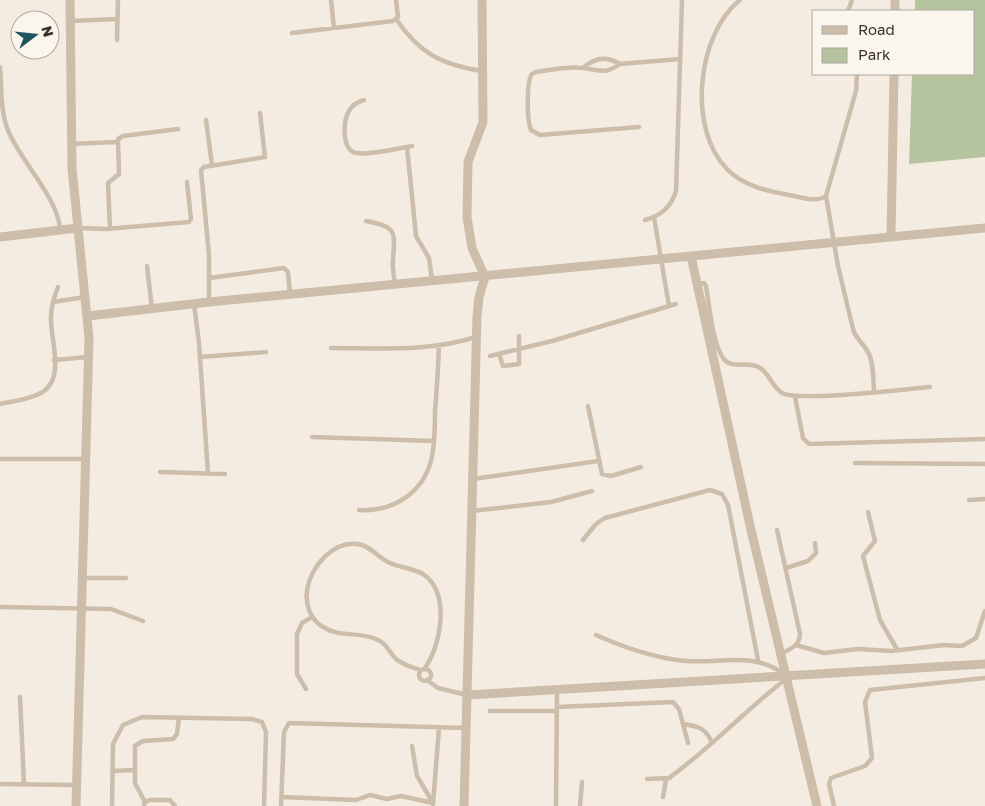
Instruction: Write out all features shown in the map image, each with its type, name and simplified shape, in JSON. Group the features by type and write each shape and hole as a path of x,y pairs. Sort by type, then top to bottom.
{"street":[{"path":"70,0 71,144 78,228 87,297 89,357 76,806"},
{"path":"464,806 477,307 486,277 472,248 467,216 468,162 483,122 481,71 482,0"},
{"path":"891,237 894,75"},
{"path":"0,238 78,228"},
{"path":"88,316 209,302 985,228"},
{"path":"691,256 751,530 788,678 817,806"},
{"path":"467,695 788,678 985,664"}],"lane":[{"path":"117,40 118,0"},
{"path":"331,0 334,28"},
{"path":"396,0 396,19 412,40 427,54 446,63 481,71"},
{"path":"645,220 654,217 668,207 676,191 682,0"},
{"path":"740,0 720,21 710,45 704,71 702,98 705,124 712,149 728,171 750,185 817,200 826,196"},
{"path":"69,21 117,19"},
{"path":"292,33 396,19"},
{"path":"583,68 588,63 601,58 620,64"},
{"path":"639,126 540,135 531,130 529,121 529,83 532,74 536,72 583,68 598,72 606,71 620,64 680,59"},
{"path":"0,67 1,106 7,128 21,156 55,209 60,231"},
{"path":"857,75 856,91 826,196 838,266 855,336 865,347 871,360 874,391"},
{"path":"364,100 353,105 347,116 346,142 351,151 362,153 410,147 416,236 429,258 432,282"},
{"path":"209,302 210,255 200,172 202,168 265,157 260,114"},
{"path":"206,120 212,166"},
{"path":"71,144 116,142 123,136 178,129"},
{"path":"110,229 108,183 119,174 116,142"},
{"path":"78,228 110,229 189,222 191,219 187,182"},
{"path":"654,217 669,306"},
{"path":"366,221 384,225 394,235 396,242 393,262 395,285"},
{"path":"147,266 152,309"},
{"path":"209,278 284,268 288,272 290,295"},
{"path":"697,284 704,283 706,286 716,338 723,359 732,364 758,366 777,388 795,397 930,387"},
{"path":"0,404 44,391 51,384 54,374 54,360 51,318 53,302 58,287"},
{"path":"53,302 87,297"},
{"path":"194,304 200,357 208,473"},
{"path":"490,356 676,304"},
{"path":"499,354 503,366 518,365 521,361 519,336"},
{"path":"331,348 439,346 476,337"},
{"path":"359,510 374,511 390,507 404,500 416,489 425,476 431,461 434,442 439,346"},
{"path":"200,357 266,352"},
{"path":"54,360 89,357"},
{"path":"795,397 803,438 809,444 985,440"},
{"path":"588,406 602,474 606,476 641,467"},
{"path":"312,436 434,442"},
{"path":"0,459 86,459"},
{"path":"473,479 598,461"},
{"path":"855,463 985,464"},
{"path":"160,472 225,474"},
{"path":"583,540 589,531 605,518 710,490 722,494 728,505 758,660"},
{"path":"472,511 551,502 592,491"},
{"path":"969,500 985,500"},
{"path":"868,512 875,541 862,556 880,620 898,651"},
{"path":"777,530 800,634 800,640 796,645 782,653"},
{"path":"786,568 813,558 816,553 815,543"},
{"path":"427,680 431,674 423,669 398,660 378,640 330,631 321,626 312,617 306,597 311,574 319,563 334,550 343,546 363,545 388,562 422,574 431,581 436,590 440,633 432,658 423,669 420,678 427,680 438,688 467,695"},
{"path":"82,578 126,578"},
{"path":"0,607 111,609 143,622"},
{"path":"796,645 824,653 858,649 898,651 944,645 962,646 970,644 976,638 985,611"},
{"path":"306,688 297,674 297,634 302,623 312,617"},
{"path":"596,635 623,647 679,661 758,660 768,663 788,678 685,768 670,778 664,784 663,797"},
{"path":"834,806 829,784 831,778 865,766 872,758 865,702 870,690 985,678"},
{"path":"556,806 557,690"},
{"path":"20,698 24,784"},
{"path":"490,711 673,702 679,709 688,743"},
{"path":"112,806 113,744 123,725 142,717 252,719 262,722 266,732 264,806"},
{"path":"175,806 173,802 167,800 150,800 144,804 137,790 134,751 138,743 173,739 178,734 179,718"},
{"path":"281,806 284,732 289,724 466,728"},
{"path":"683,724 697,725 704,730 712,743"},
{"path":"433,804 438,728"},
{"path":"412,746 417,776 433,804"},
{"path":"113,771 134,770"},
{"path":"647,779 670,778"},
{"path":"580,806 582,782"},
{"path":"0,784 77,785"},
{"path":"281,797 356,800 370,795 387,799 401,796 433,804"}],"green space":[{"path":"915,0 985,0 985,157 909,164 912,75 975,75 975,10 915,10"}]}
